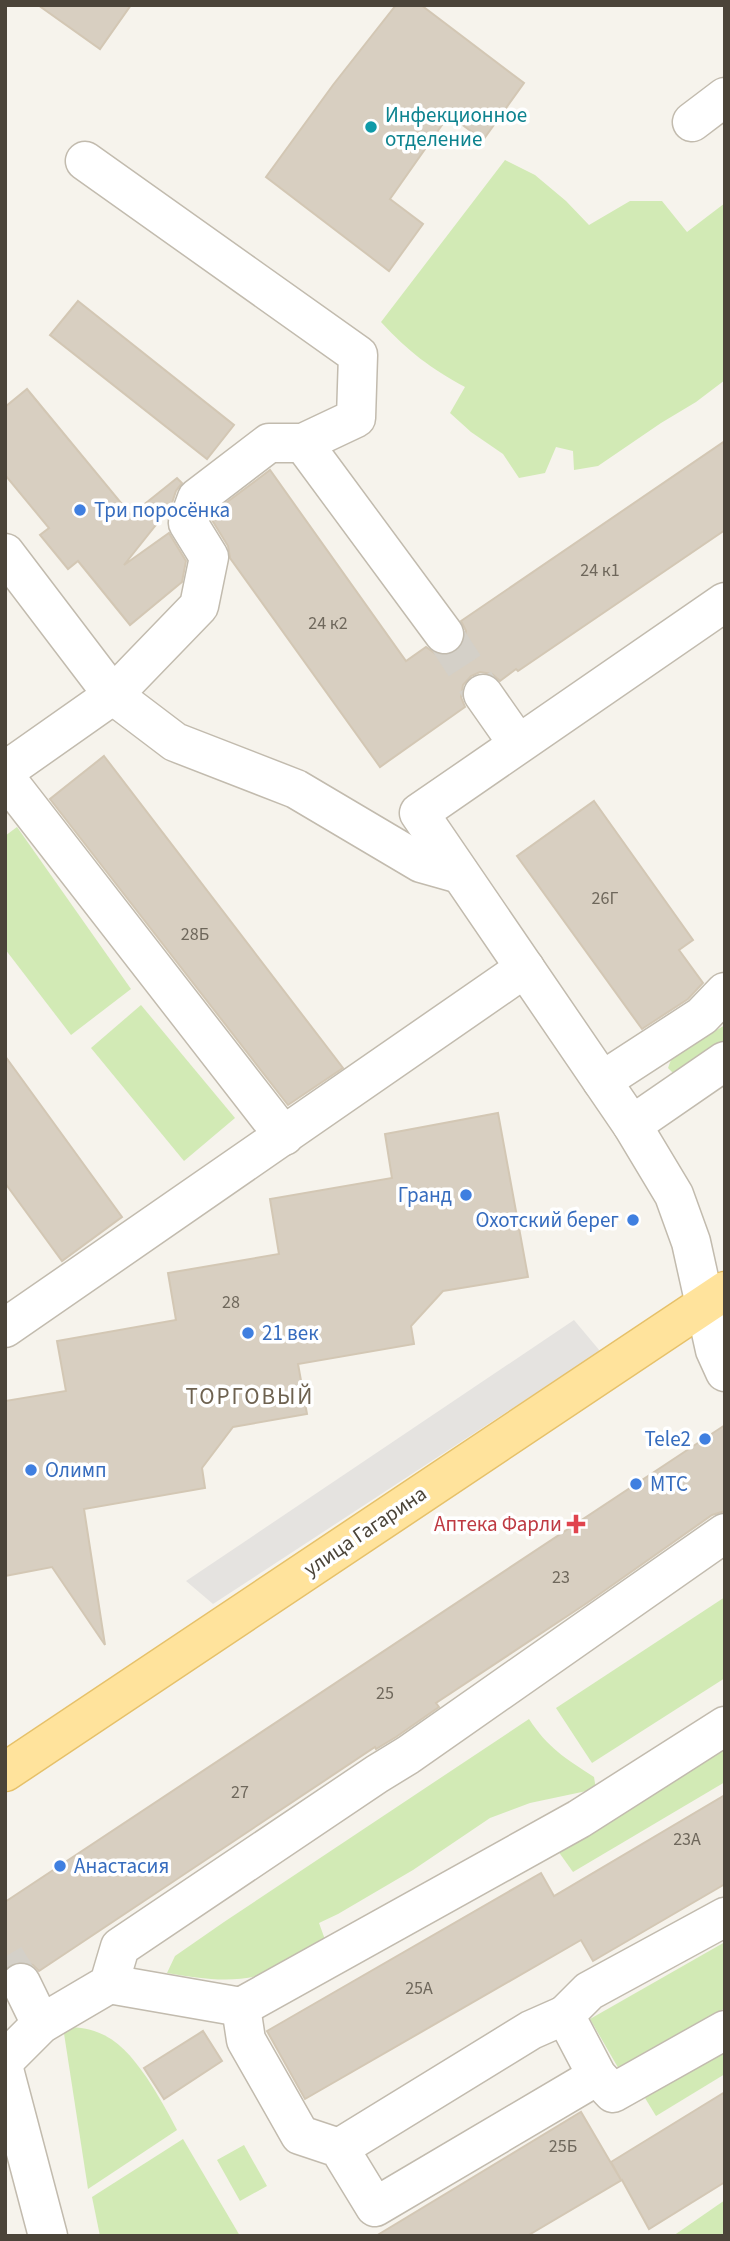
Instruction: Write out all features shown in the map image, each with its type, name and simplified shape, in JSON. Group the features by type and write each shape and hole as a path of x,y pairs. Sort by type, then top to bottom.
{"main road":[{"name":"улица Гагарина","path":"5,1772 715,1297"}],"lane":[{"path":"692,122 725,97"},
{"path":"5,771 113,695 199,606 209,557 188,523 197,498 269,443 303,443 356,418 358,355 85,161"},
{"path":"303,443 444,634"},
{"path":"5,553 113,695 175,742 296,789 421,863 460,874"},
{"path":"725,602 419,813 632,1125 674,1195 715,1297 715,1350 725,1372"},
{"path":"483,694 518,744"},
{"path":"5,777 284,1136"},
{"path":"5,1328 524,968"},
{"path":"602,1081 702,1016 725,992"},
{"path":"632,1125 725,1061"},
{"path":"109,1984 120,1947 408,1755 725,1532"},
{"path":"5,2060 41,2024 109,1984 241,2007 579,1819 725,1726"},
{"path":"339,2148 531,2030 565,2015 589,1991 725,1917"},
{"path":"22,1983 41,2024"},
{"path":"241,2007 246,2040 300,2135 339,2148 372,2221 597,2076"},
{"path":"565,2015 597,2076 613,2093 725,2030"},
{"path":"5,2073 48,2236"}],"green space":[{"path":"505,160 535,175 589,225 630,201 662,201 687,232 725,203 725,380 598,466 574,470 573,451 556,447 545,473 519,478 503,454 471,432 450,413 465,387 420,359 381,322"},
{"path":"17,827 131,989 71,1035 5,949 5,836"},
{"path":"141,1005 235,1118 184,1161 91,1048"},
{"path":"725,1025 725,1048 677,1077 668,1068 672,1057"},
{"path":"725,1597 725,1678 592,1763 556,1708"},
{"path":"529,1719 550,1745 594,1777 596,1789 530,1803 490,1818 413,1870 319,1923 327,1945 287,1966 260,1975 234,1979 207,1979 167,1973 175,1956"},
{"path":"725,1749 725,1782 573,1872 558,1851"},
{"path":"725,1942 725,2008 620,2071 590,2019"},
{"path":"63,2027 91,2030 121,2047 147,2078 177,2130 88,2189"},
{"path":"722,2052 725,2055 725,2074 656,2116 645,2098"},
{"path":"183,2139 240,2236 100,2236 92,2197"},
{"path":"244,2145 267,2186 240,2201 217,2160"},
{"path":"725,2200 725,2236 673,2236"}],"shaded area":[{"path":"574,1320 600,1351 213,1604 186,1581"}],"building":[{"path":"38,5 131,5 100,49"},
{"name":"Инфекционное отделение","path":"396,5 421,5 524,83 483,140 449,115 390,199 423,224 389,271 266,177"},
{"path":"78,301 234,425 207,459 50,335"},
{"name":"Три поросёнка","path":"27,389 131,515 177,478 182,483 171,506 124,565 169,533 186,561 182,582 130,625 78,561 68,569 40,535 49,528 5,475 5,407"},
{"path":"725,441 725,530 518,671 516,669 500,681 492,674 480,672 471,676 463,685 461,697 465,707 380,767 230,558 228,546 212,520 215,511 270,470 406,661 426,647 436,654 447,656 457,651 464,642 466,631 461,621"},
{"path":"104,756 343,1068 288,1105 50,799"},
{"path":"594,801 693,940 679,950 703,983 688,999 642,1029 517,856"},
{"path":"5,1056 122,1217 62,1261 5,1183"},
{"path":"498,1113 528,1277 443,1291 411,1326 414,1344 298,1364 307,1414 233,1427 202,1468 205,1488 84,1509 105,1645 52,1567 5,1576 5,1401 66,1391 57,1341 176,1320 168,1273 279,1254 270,1199 392,1178 385,1134"},
{"path":"725,1425 725,1511 712,1515 587,1603 436,1703 439,1707 396,1737 376,1749 375,1747 39,1971 23,1961 12,1963 5,1969 5,1902"},
{"path":"725,1795 725,1884 593,1961 581,1940 305,2099 267,2031 541,1873 554,1896"},
{"path":"203,2031 222,2061 164,2099 144,2068"},
{"path":"725,2092 725,2182 649,2229 622,2180 527,2236 376,2236 581,2112 621,2180 611,2162"}],"tunnel":[{"path":"444,634 483,694"},
{"path":"5,1957 21,1983"}],"place":[{"name":"Инфекционное отделение","path":"371,127"},
{"name":"Три поросёнка","path":"80,510"},
{"name":"Гранд","path":"466,1195"},
{"name":"Охотский берег","path":"633,1220"},
{"name":"21 век","path":"248,1333"},
{"name":"Tele2","path":"705,1439"},
{"name":"Олимп","path":"31,1470"},
{"name":"МТС","path":"636,1484"},
{"name":"Аптека Фарли","path":"576,1524"},
{"name":"Анастасия","path":"60,1866"}],"district":[{"name":"ТОРГОВЫЙ","path":"250,1396"}]}
